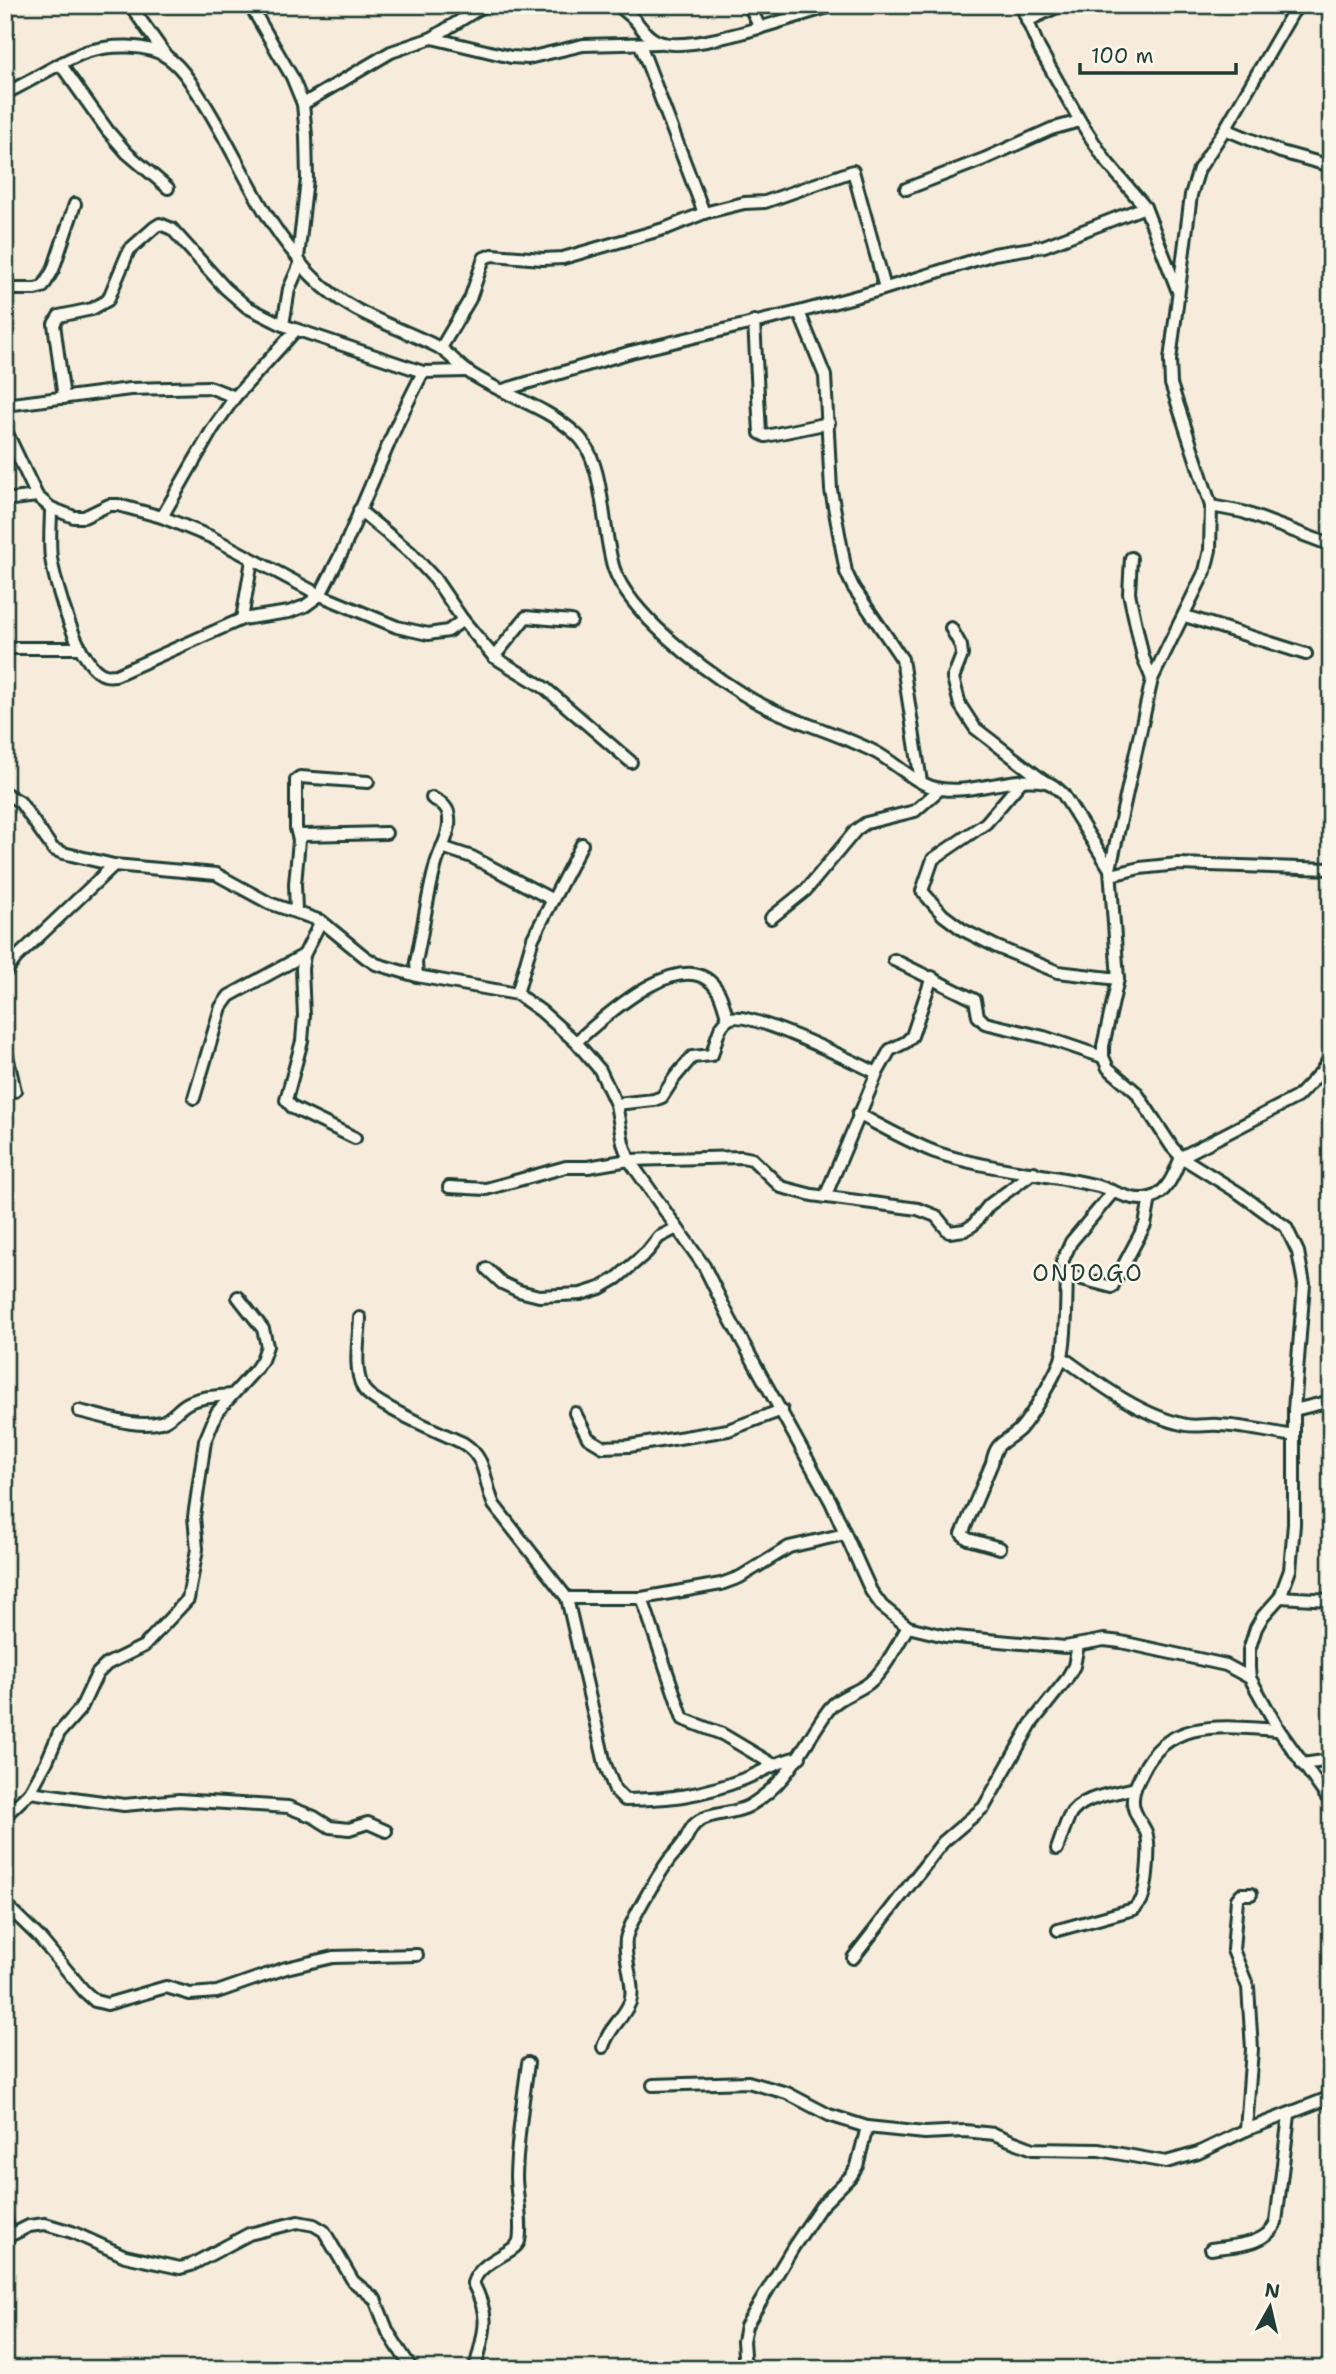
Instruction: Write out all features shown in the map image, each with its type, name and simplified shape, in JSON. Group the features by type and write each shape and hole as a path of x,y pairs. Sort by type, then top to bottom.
{"street":[{"path":"130,5 167,57 185,74 271,222 299,261 321,285 366,316 441,348 467,371 557,419 578,435 589,450 595,465 615,572 628,595 646,617 702,666 742,694 781,714 877,753 921,782 940,789 1045,782"},
{"path":"250,5 292,76 303,104 307,179 299,261 289,289 283,325"},
{"path":"303,104 391,52 432,38 485,5"},
{"path":"618,5 635,20 646,35 659,43"},
{"path":"749,5 760,28"},
{"path":"432,38 511,57 527,58 583,45 708,41 836,5"},
{"path":"1021,5 1039,48 1080,121 1106,161 1146,207 1178,292"},
{"path":"1027,21 1061,5"},
{"path":"1275,5 1295,8 1199,169 1191,195 1170,360 1171,384 1211,506 1210,550 1205,571 1185,616 1152,679 1110,872 1118,979 1103,1057 1108,1068 1136,1092 1181,1157 1239,1193 1286,1227 1298,1252 1304,1284 1294,1410 1294,1524 1290,1570 1280,1597 1263,1616 1252,1638 1249,1650 1250,1678 1279,1730 1331,1803"},
{"path":"640,44 704,213"},
{"path":"5,92 86,52 116,46 151,50 167,57"},
{"path":"61,65 127,153 168,188"},
{"path":"906,189 984,159 1051,129 1080,121"},
{"path":"1225,129 1281,152 1331,166"},
{"path":"441,348 470,299 484,258 492,255 563,258 667,228 704,213 744,203 765,202 853,171 885,288"},
{"path":"5,289 43,287 53,270 75,204"},
{"path":"503,390 631,352 799,312 994,254 1044,246 1146,207"},
{"path":"64,398 54,324 59,316 92,309 108,300 129,250 160,224 172,229 225,288 247,307 283,325 423,372 467,371"},
{"path":"799,312 825,376 831,490 846,572 853,587 902,659 921,782"},
{"path":"754,321 760,433 766,436 829,423"},
{"path":"162,517 212,430 235,397 296,330"},
{"path":"51,508 51,557 65,614 80,648 93,668 105,676 116,675 242,619 289,612 305,606 320,595 423,372"},
{"path":"5,405 130,389 209,387 235,397"},
{"path":"5,429 37,496 51,508 74,517 84,517 109,505 118,505 162,517 211,537 320,595 397,627 428,634 448,631 463,620"},
{"path":"5,500 37,496"},
{"path":"1211,506 1243,512 1331,545"},
{"path":"359,510 411,553 435,579 463,620 494,657 545,688 631,761"},
{"path":"1131,558 1129,593 1143,657 1152,679"},
{"path":"242,619 252,560"},
{"path":"1185,616 1306,654"},
{"path":"494,657 526,617 572,621"},
{"path":"951,628 961,646 962,656 953,678 960,705 975,728 1063,794 1110,872"},
{"path":"5,648 80,648"},
{"path":"296,911 295,884 299,840 296,828 296,779 300,777 368,782"},
{"path":"1020,783 986,823 933,859 922,891 943,915 963,930 998,947 1058,972 1118,979"},
{"path":"771,918 807,890 856,830 866,823 915,811 940,789"},
{"path":"5,793 20,802 54,849 63,853 114,865 216,874 268,903 321,921 376,964 417,976 517,994 576,1042 600,1070 611,1088 629,1160 704,1266 730,1319 831,1502 871,1591 881,1606 908,1627 945,1636 1023,1645 1065,1647 1104,1640 1226,1665 1250,1678"},
{"path":"417,976 419,950 435,865 449,831 450,820 448,810 432,798"},
{"path":"299,840 303,835 309,834 386,833"},
{"path":"517,994 533,938 582,844"},
{"path":"442,848 472,858 553,900"},
{"path":"1110,872 1178,864 1331,869"},
{"path":"5,973 16,958 114,865"},
{"path":"321,921 303,955 302,1041 286,1101 293,1108 355,1138"},
{"path":"194,1098 221,1007 229,996 303,955"},
{"path":"894,960 975,1000 978,1016 985,1023 1044,1037 1103,1057"},
{"path":"576,1042 603,1018 673,974 687,973 713,984 728,1019"},
{"path":"825,1197 877,1073 890,1050 912,1036 932,977"},
{"path":"616,1104 662,1097 674,1077 692,1057 712,1055 721,1026 728,1019 735,1017 771,1026 877,1073"},
{"path":"5,1046 15,1091"},
{"path":"858,1114 935,1152 1102,1187 1142,1199 1158,1195 1173,1177 1181,1157 1297,1097 1321,1072 1331,1056"},
{"path":"449,1188 486,1189 566,1167 587,1167 629,1160 742,1157 752,1159 781,1187 825,1197 918,1209 936,1216 948,1232 955,1233 973,1225 989,1205 1034,1172"},
{"path":"1000,1548 968,1539 962,1534 999,1443 1019,1430 1062,1357 1067,1275 1062,1262 1071,1242 1113,1192"},
{"path":"1067,1275 1112,1287 1145,1225 1150,1198"},
{"path":"487,1269 502,1283 519,1291 540,1296 581,1294 600,1288 617,1278 647,1252 659,1237 677,1228"},
{"path":"5,1816 30,1792 59,1733 81,1708 97,1674 107,1664 144,1646 188,1599 197,1549 194,1517 205,1441 216,1412 256,1369 267,1346 263,1329 238,1297"},
{"path":"360,1318 359,1369 363,1390 380,1403 475,1451 483,1464 486,1488 494,1505 567,1598 605,1764 615,1790 625,1800 690,1796 747,1778 786,1759 800,1757"},
{"path":"1062,1357 1090,1378 1144,1410 1167,1420 1190,1426 1218,1424 1294,1436"},
{"path":"79,1410 136,1423 162,1422 187,1404 210,1397 231,1395"},
{"path":"1294,1410 1331,1401"},
{"path":"575,1413 594,1444 616,1447 728,1430 782,1410"},
{"path":"567,1598 642,1598 721,1584 740,1577 789,1547 845,1534"},
{"path":"1280,1597 1331,1600"},
{"path":"642,1598 683,1719 722,1734 774,1765"},
{"path":"603,2047 607,2035 630,2001 626,1938 670,1859 699,1821 747,1807 787,1775 830,1707 867,1685 908,1627"},
{"path":"853,1958 943,1842 984,1807 1031,1724 1066,1681 1078,1645"},
{"path":"1058,1930 1117,1915 1134,1909 1141,1902 1146,1882 1148,1842 1132,1806 1135,1788 1148,1760 1167,1741 1189,1731 1218,1726 1279,1730"},
{"path":"1302,1763 1331,1760"},
{"path":"1058,1849 1070,1815 1077,1807 1088,1801 1135,1788"},
{"path":"30,1792 124,1805 180,1800 288,1807 330,1826 349,1829 368,1823 386,1831"},
{"path":"1246,2130 1252,2049 1248,1987 1233,1950 1237,1899 1241,1894 1251,1894"},
{"path":"5,1904 39,1937 84,1991 95,2001 107,2004 166,1987 190,1994 217,1992 286,1968 333,1957 417,1955"},
{"path":"475,2369 486,2322 483,2303 473,2283 475,2276 497,2256 513,2249 520,2239 516,2179 528,2063"},
{"path":"653,2085 748,2082 787,2093 829,2115 867,2127 925,2133 994,2134 1033,2149 1099,2150 1166,2162 1198,2153 1246,2130 1331,2097"},
{"path":"1211,2249 1264,2238 1272,2231 1276,2221 1289,2115"},
{"path":"745,2369 743,2341 746,2326 821,2206 851,2176 857,2166 867,2127"},
{"path":"5,2216 8,2236 29,2226 46,2224 72,2232 125,2256 180,2268 191,2265 249,2234 298,2222 314,2225 324,2231 353,2281 375,2299 388,2332 412,2369"}],"district":[{"name":"ONDOGO","path":"1088,1273"}]}
